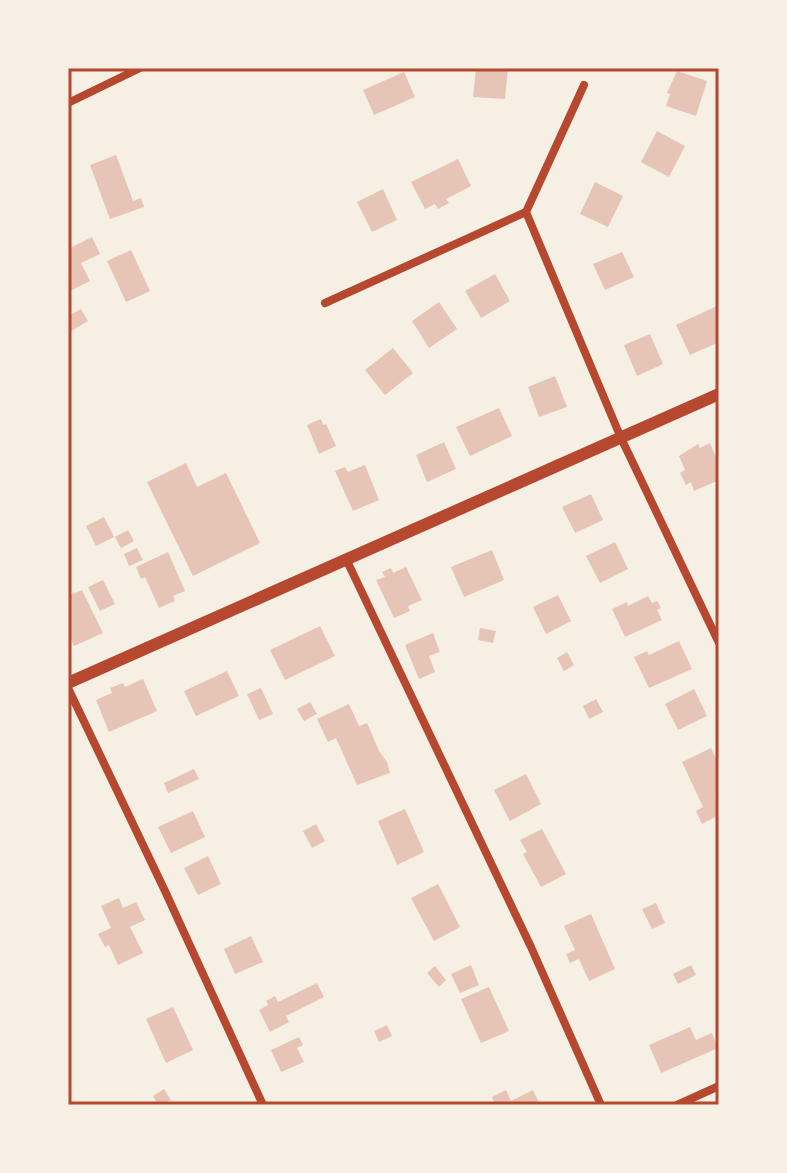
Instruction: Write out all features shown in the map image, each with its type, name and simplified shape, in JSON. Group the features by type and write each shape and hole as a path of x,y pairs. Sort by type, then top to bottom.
{"street":[{"path":"68,103 140,68"},
{"path":"325,303 526,212 584,85"},
{"path":"526,212 621,438 719,643"},
{"path":"263,1105 68,685 719,394"},
{"path":"347,561 531,947 601,1105"},
{"path":"677,1105 719,1086"}],"building":[{"path":"476,68 508,68 505,99 473,97"},
{"path":"677,71 707,81 696,116 666,106 670,94 667,93"},
{"path":"404,72 415,97 374,115 363,90"},
{"path":"657,131 685,146 669,177 641,162"},
{"path":"116,155 133,201 141,198 144,207 110,219 90,165"},
{"path":"458,159 471,186 446,199 449,203 438,209 435,204 425,209 411,182"},
{"path":"595,182 623,196 608,227 580,214"},
{"path":"383,189 397,220 372,232 357,202"},
{"path":"92,237 100,254 81,263 90,281 68,292 68,249"},
{"path":"131,250 150,291 126,302 107,261"},
{"path":"622,252 634,277 605,290 593,264"},
{"path":"495,274 510,301 481,318 465,291"},
{"path":"439,302 457,329 429,348 412,321"},
{"path":"719,305 719,342 690,355 676,325"},
{"path":"81,309 88,321 68,333 68,316"},
{"path":"650,334 663,364 637,376 624,345"},
{"path":"393,348 413,373 385,395 365,370"},
{"path":"555,376 567,407 539,417 528,387"},
{"path":"499,408 512,436 470,456 456,427"},
{"path":"321,419 336,446 319,454 307,425"},
{"path":"444,442 456,469 427,482 416,455"},
{"path":"710,443 719,464 719,480 694,491 691,482 686,485 680,473 685,470 679,456 698,444 700,448"},
{"path":"186,463 197,487 226,473 260,543 193,576 147,482"},
{"path":"365,465 379,500 353,511 335,471 345,467 348,472"},
{"path":"591,494 603,520 575,533 562,507"},
{"path":"104,517 114,537 96,546 86,526"},
{"path":"128,530 134,541 121,548 115,537"},
{"path":"615,542 628,569 600,583 586,556"},
{"path":"137,548 143,560 129,566 124,554"},
{"path":"492,550 504,580 464,597 451,567"},
{"path":"168,552 185,591 173,596 175,601 159,608 145,577 141,579 136,567"},
{"path":"406,567 422,600 408,606 410,611 394,618 376,580 385,577 382,572 391,568 393,573"},
{"path":"103,580 115,604 100,611 88,587"},
{"path":"82,590 103,633 74,646 68,633 68,596"},
{"path":"558,595 571,621 546,634 533,607"},
{"path":"648,596 652,603 657,601 662,620 625,637 612,609 627,602 628,606"},
{"path":"320,626 335,656 285,680 270,650"},
{"path":"480,628 496,631 493,643 478,640"},
{"path":"433,633 440,652 429,656 435,672 419,679 405,645"},
{"path":"679,641 692,669 649,688 634,657 647,651 649,655"},
{"path":"567,652 574,665 564,671 557,658"},
{"path":"227,671 239,696 196,716 184,691"},
{"path":"143,679 157,711 109,732 96,700 112,693 110,688 123,683 125,687"},
{"path":"261,688 273,714 259,720 247,694"},
{"path":"694,689 707,716 678,730 665,704"},
{"path":"596,699 603,712 589,719 583,706"},
{"path":"310,702 317,714 304,721 297,709"},
{"path":"349,704 359,726 367,723 390,773 357,785 336,738 328,742 317,719"},
{"path":"711,748 719,765 719,792 715,794 719,802 719,815 702,824 696,811 703,807 682,762"},
{"path":"194,769 199,779 168,793 164,783"},
{"path":"526,774 541,804 510,821 494,790"},
{"path":"405,809 424,852 397,865 378,821"},
{"path":"193,811 205,837 171,853 158,827"},
{"path":"316,824 325,841 312,848 303,831"},
{"path":"542,829 566,874 541,887 523,854 527,852 520,840"},
{"path":"208,856 221,884 198,895 184,868"},
{"path":"438,884 460,927 434,941 411,898"},
{"path":"119,898 123,908 136,902 145,920 130,927 143,953 118,965 109,945 105,947 98,934 111,928 101,906"},
{"path":"656,903 665,923 652,929 642,909"},
{"path":"591,914 615,969 589,981 579,959 570,963 566,954 575,950 564,926"},
{"path":"251,936 263,962 235,974 224,949"},
{"path":"471,965 479,985 460,993 451,974"},
{"path":"691,965 696,975 678,984 673,974"},
{"path":"435,966 446,980 439,987 427,973"},
{"path":"317,983 324,997 286,1016 289,1022 270,1032 259,1010 268,1005 266,1001 275,996 278,1002"},
{"path":"489,987 509,1031 481,1043 461,999"},
{"path":"173,1007 193,1050 166,1063 146,1019"},
{"path":"387,1025 392,1036 379,1042 374,1031"},
{"path":"690,1027 696,1040 712,1033 718,1048 661,1073 649,1045"},
{"path":"299,1037 303,1045 297,1048 304,1062 281,1072 271,1050"},
{"path":"164,1089 171,1100 158,1105 153,1096"},
{"path":"506,1090 511,1101 533,1090 540,1105 495,1105 492,1097"}]}
